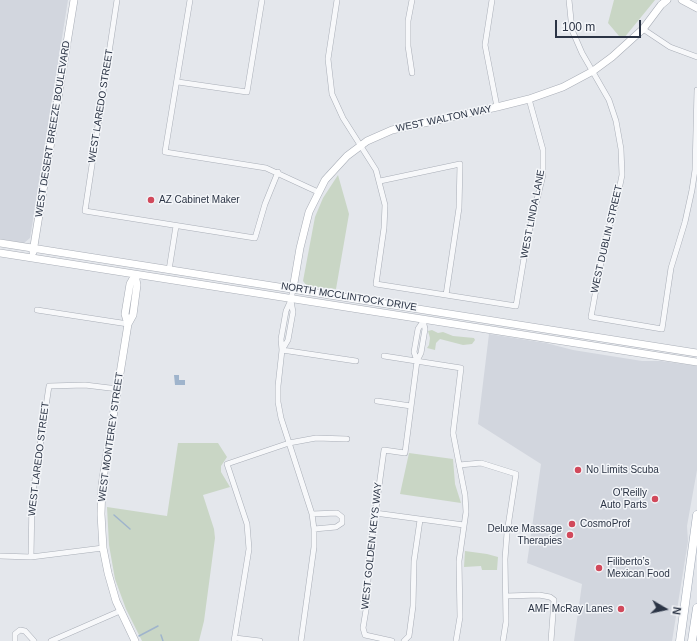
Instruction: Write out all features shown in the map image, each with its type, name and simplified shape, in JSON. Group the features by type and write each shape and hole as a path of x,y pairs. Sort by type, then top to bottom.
{"main road":[{"name":"WEST DESERT BREEZE BOULEVARD","path":"32,258 74,0"},
{"path":"682,0 697,8"},
{"name":"WEST WALTON WAY","path":"293,289 305,226 318,192 336,166 361,145 378,136 403,127 529,99 563,87 592,71 612,57 643,29 663,2"},
{"name":"NORTH MCCLINTOCK DRIVE","path":"0,243 697,352"},
{"name":"NORTH MCCLINTOCK DRIVE","path":"0,253 422,321 697,362"},
{"name":"WEST MONTEREY STREET","path":"135,275 137,285 133,315 128,324 118,389 102,495 101,525 103,548 109,579 120,611 135,641"},
{"path":"680,641 696,536 697,515"},
{"path":"692,641 697,608"}],"street":[{"name":"WEST LAREDO STREET","path":"117,0 84,211 176,226"},
{"path":"190,0 178,82 165,152 254,166 278,172 318,192"},
{"path":"178,82 247,92 262,0"},
{"path":"337,0 328,59 330,82 337,107 373,164 380,181 385,205 385,217 376,284 446,295 459,208 460,164 380,181"},
{"path":"412,0 408,21 408,46 412,73"},
{"path":"492,0 485,45 497,107"},
{"name":"WEST DUBLIN STREET","path":"569,0 572,30 582,53 609,100 616,121 621,149 622,175 616,204 605,240 591,317 662,329 671,268 685,222 695,170 697,90"},
{"path":"643,29 670,47 697,57"},
{"name":"WEST LINDA LANE","path":"446,295 516,306 527,240 543,175 543,150 529,99"},
{"path":"169,270 176,226 255,238 265,204 278,172"},
{"path":"293,289 291,300 293,312 288,340 282,350 278,386 278,402 289,443 312,514 314,529 314,547 301,641"},
{"path":"37,310 128,324"},
{"name":"WEST GOLDEN KEYS WAY","path":"392,641 365,636 363,628 367,604 369,559 384,450 405,453 417,361 421,353 424,329 422,321"},
{"path":"282,350 356,361"},
{"path":"384,356 461,368 453,433 466,495 464,525 459,560 460,617 456,641"},
{"name":"WEST LAREDO STREET","path":"31,557 32,499 49,386 92,386 118,389"},
{"path":"377,401 411,406"},
{"path":"260,641 235,639 249,549 247,524 227,464 289,443 316,438 347,439"},
{"path":"459,465 481,463 516,474 507,533 506,622 503,641"},
{"path":"312,514 337,513 342,517 342,523 336,527 314,529"},
{"path":"375,513 464,525"},
{"path":"405,641 409,636 413,606 414,561 420,520"},
{"path":"0,556 31,557 103,548"},
{"path":"506,596 539,596 550,597 554,600 551,641"},
{"path":"51,641 120,611"},
{"path":"16,641 15,634 22,630 34,641"}],"shaded area":[{"path":"0,0 68,0 30,238 24,243 0,239"},
{"path":"489,334 642,361 661,361 697,366 697,470 687,526 688,541 672,641 574,641 582,584 527,563 541,464 478,424"}],"green space":[{"path":"614,0 655,0 624,38 619,36 608,23"},
{"path":"338,175 349,214 336,289 307,286 303,281 315,217 323,198"},
{"path":"432,330 438,333 443,332 453,336 474,338 475,340 472,344 463,345 440,339 436,343 435,350 427,348 430,338 428,331"},
{"path":"178,443 218,443 227,457 221,466 221,472 230,487 203,495 214,529 215,538 204,621 199,641 142,641 126,609 115,579 109,545 107,507 167,516"},
{"path":"409,453 453,459 455,484 461,503 400,494"},
{"path":"465,551 498,557 497,570 482,570 481,566 464,567"}],"water":[{"path":"174,375 179,375 179,380 185,380 185,385 175,385"}],"waterway":[{"path":"114,515 130,529"},
{"path":"139,636 158,626"},
{"path":"161,635 163,641"}],"place":[{"name":"AZ Cabinet Maker","path":"151,200"},
{"name":"No Limits Scuba","path":"578,470"},
{"name":"O'Reilly Auto Parts","path":"655,499"},
{"name":"CosmoProf","path":"572,524"},
{"name":"Deluxe Massage Therapies","path":"570,535"},
{"name":"Filiberto’s Mexican Food","path":"599,568"},
{"name":"AMF McRay Lanes","path":"621,609"}]}
